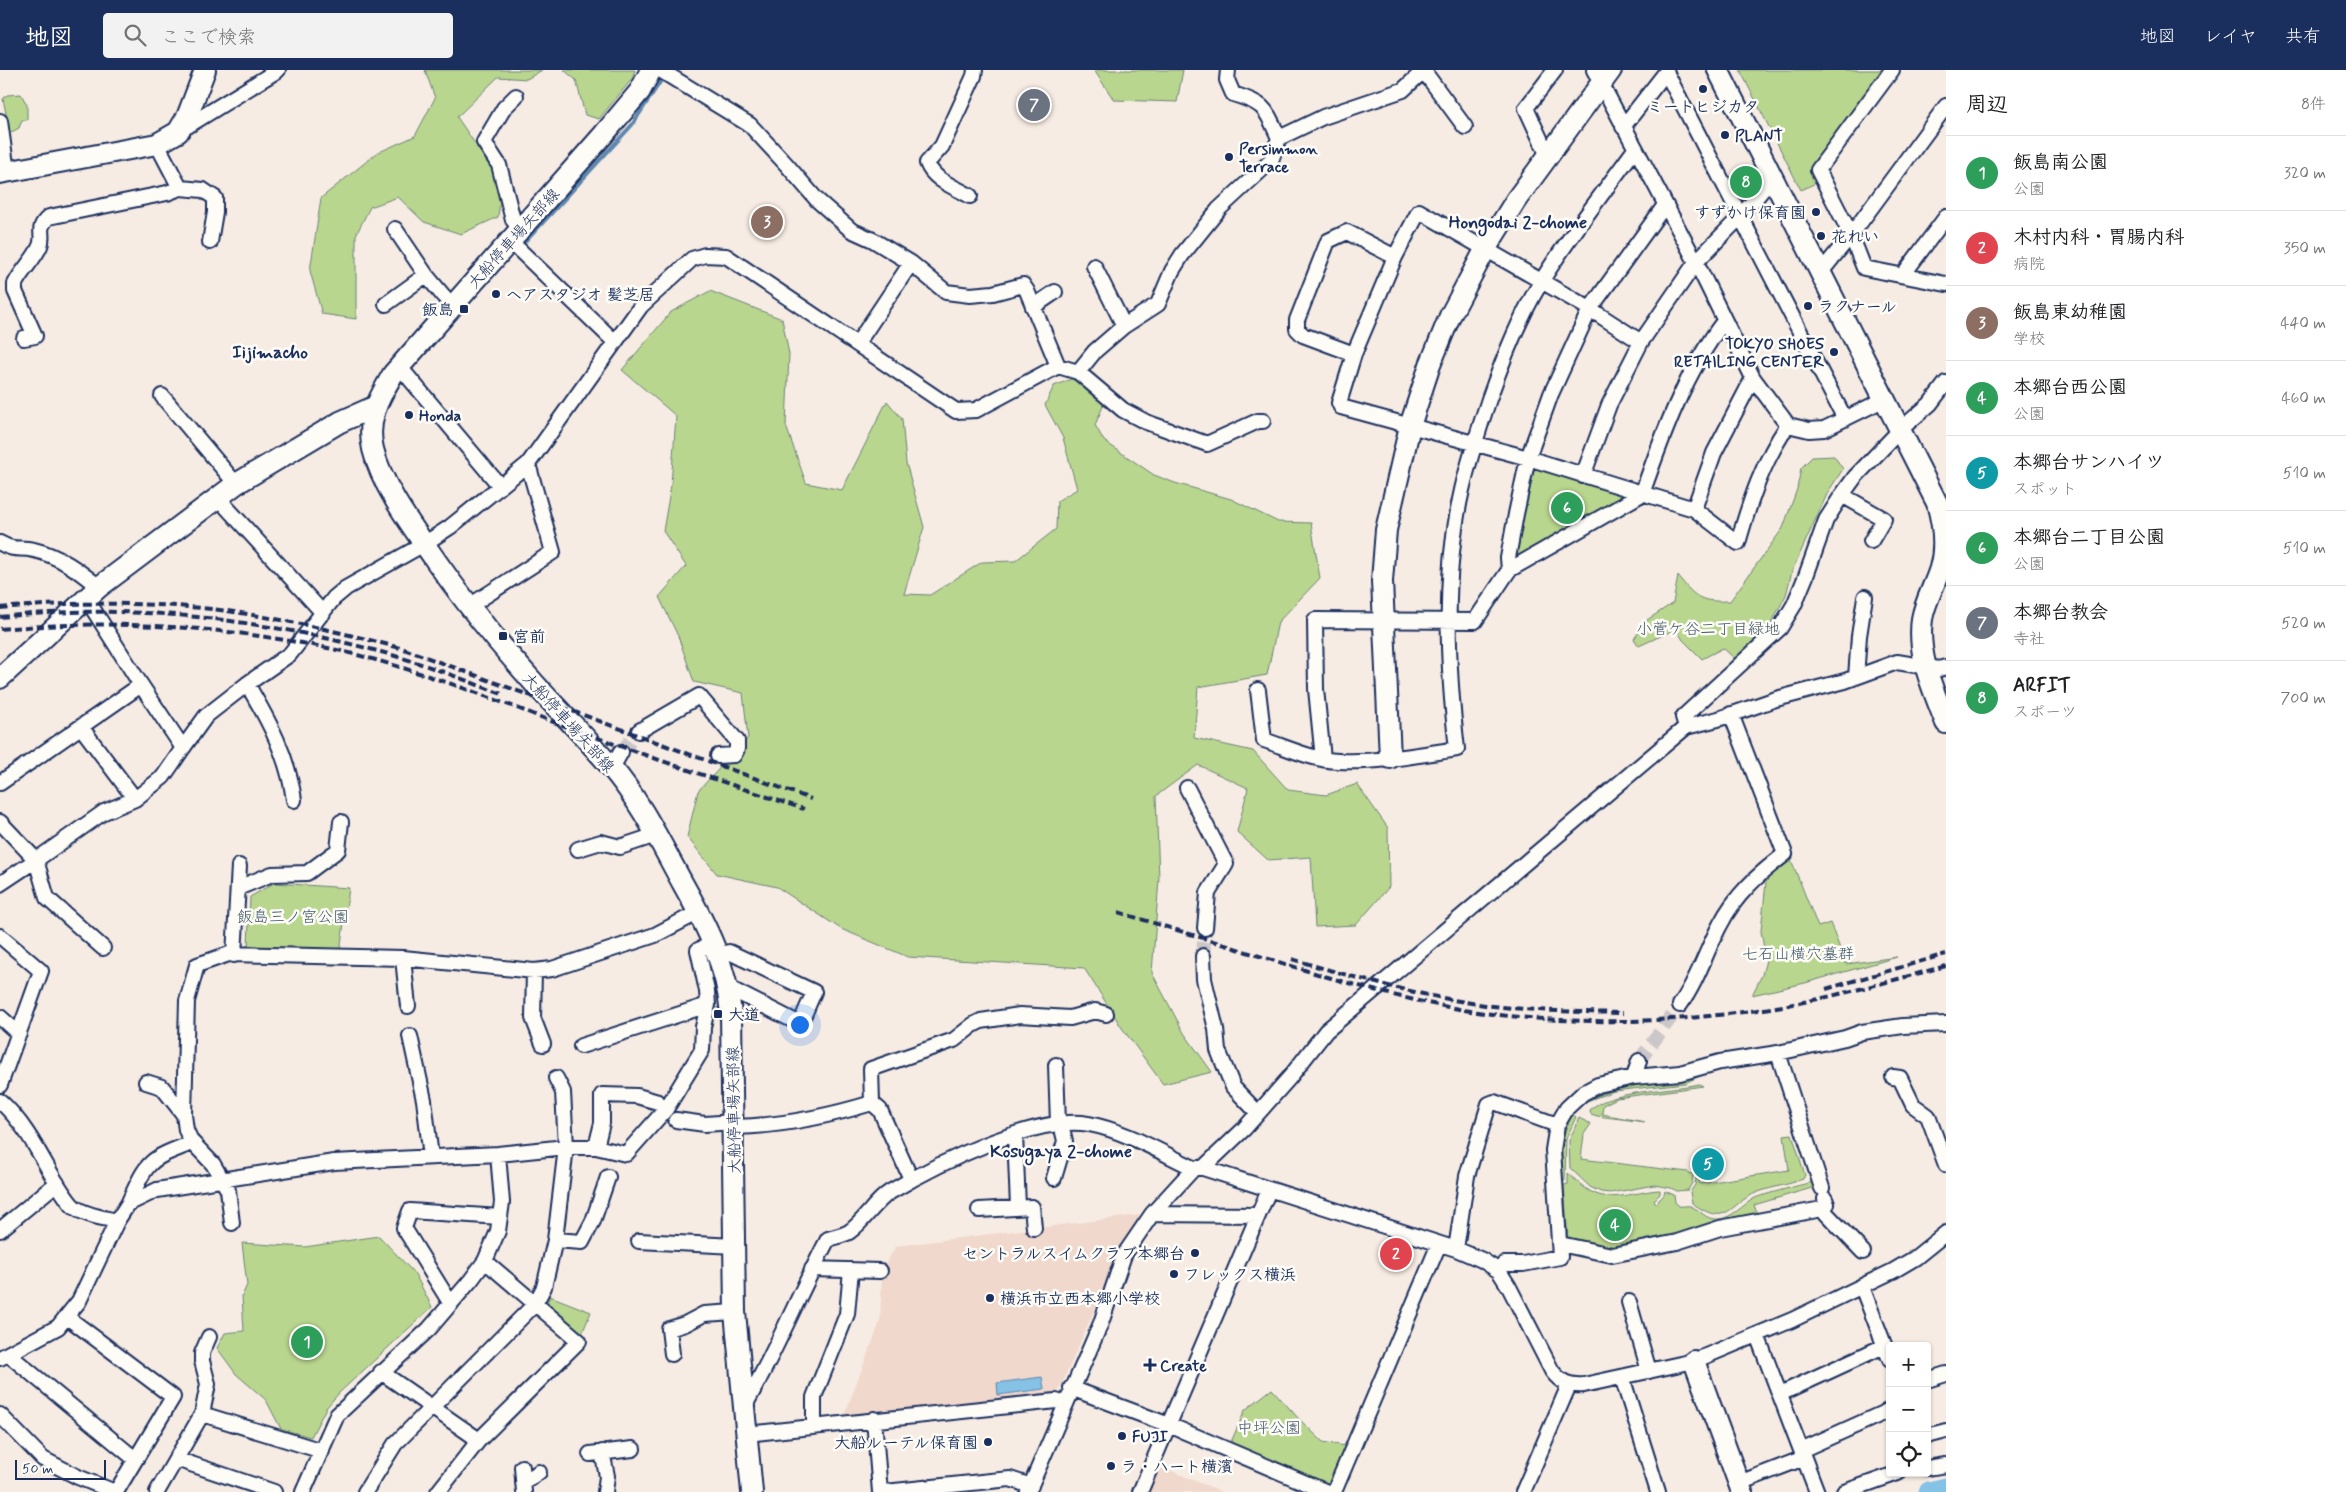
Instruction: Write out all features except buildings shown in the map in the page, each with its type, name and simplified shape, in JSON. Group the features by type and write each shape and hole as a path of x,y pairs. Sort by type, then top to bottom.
{"street":[{"path":"178,132 187,117 205,70"},
{"path":"0,121 3,172 157,144 278,70"},
{"name":"大船停車場矢部線","path":"651,70 640,91 516,235 399,366 374,407 372,447 385,481 424,544 468,607 532,681 617,760 699,912 716,949 729,988 734,1125 735,1312 752,1492"},
{"path":"660,70 750,125 817,200 851,230 873,240 911,263 946,292 970,296 993,293 1023,285 1058,366"},
{"path":"970,196 936,177 930,171 927,163 942,146 975,70"},
{"path":"1228,70 1227,80 1233,94 1254,100 1264,108 1279,138"},
{"path":"1548,156 1526,108 1555,70"},
{"path":"1718,70 1938,503 1944,545 1941,566 1922,619 1924,667 1946,723"},
{"path":"1892,70 1818,170 1851,235 1864,268 1946,284"},
{"path":"1078,372 1095,351 1124,326 1158,304 1172,271 1182,255 1219,209 1271,161 1279,138 1322,117 1403,90 1421,71 1465,127"},
{"path":"1623,127 1666,72 1741,216 1745,229 1845,419"},
{"path":"1390,758 1382,581 1386,530 1410,426 1430,365 1450,316 1486,248 1516,200 1548,156 1602,74"},
{"path":"1602,74 1623,127 1696,262 1753,378 1788,425 1809,430 1824,429 1885,399"},
{"path":"516,96 504,108 484,142 499,164 516,235 616,342"},
{"path":"1821,272 1851,235 1946,106"},
{"path":"157,144 180,188"},
{"path":"1258,690 1264,740 1323,759 1338,761 1390,758 1457,749 1450,674 1449,621 1453,546 1462,490 1474,444 1499,369 1541,282 1635,149"},
{"path":"1583,476 1609,405 1642,342 1696,262 1741,216 1772,178"},
{"path":"24,338 35,336 15,291 15,284 40,246 40,228 49,217 168,193 180,188 203,190 215,198 216,212 210,242"},
{"path":"1509,570 1508,558 1528,458 1551,394 1590,309 1665,205"},
{"path":"1642,342 1486,248 1419,212 1395,257 1354,354 1339,403 1341,407 1528,458 1694,509 1738,543 1758,479 1776,442 1788,425"},
{"path":"1904,275 1946,217"},
{"path":"395,229 426,275 452,306"},
{"path":"1354,354 1303,335 1297,329 1297,320 1328,241 1347,232 1395,257"},
{"path":"0,884 104,812 135,799 163,777 206,716 290,654 334,598 346,588 424,544 450,526 528,464 641,306 692,259 705,255 726,256 956,411 976,410 1058,366 1078,372 1122,410 1146,422 1207,444 1263,420"},
{"path":"857,344 911,263"},
{"path":"1094,266 1124,326"},
{"path":"386,304 426,275"},
{"path":"1033,307 1055,292"},
{"path":"1323,759 1316,690 1315,620 1475,621 1509,570 1642,494 1666,427 1693,371 1724,321"},
{"path":"399,366 500,486"},
{"path":"1694,509 1714,453 1753,378"},
{"path":"1686,727 1683,717 1780,628 1800,590 1826,520 1855,477 1901,429 1930,404 1946,383"},
{"path":"162,396 236,484"},
{"path":"0,678 93,592 236,484 340,422 374,407"},
{"path":"468,607 553,552 528,464"},
{"path":"1842,495 1884,519 1872,541"},
{"path":"218,498 322,613"},
{"path":"0,544 11,550 33,549 66,562 93,592 140,685 183,748"},
{"path":"1856,677 1859,636 1865,597"},
{"path":"885,1492 1010,1479 1029,1489 1071,1388 1101,1323 1124,1255 1152,1214 1199,1168 1244,1129 1290,1077 1326,1031 1686,727 1776,698 1856,677 1897,662 1940,669 1946,667"},
{"path":"247,684 279,743 290,776 294,800"},
{"path":"0,783 140,685"},
{"path":"638,731 699,696 737,741 737,749 734,755 718,756"},
{"path":"1680,1004 1690,991 1720,924 1739,894 1784,854 1731,714"},
{"path":"81,726 135,799"},
{"path":"1187,788 1226,864 1208,893 1205,928"},
{"path":"0,822 36,860 47,898 103,948"},
{"path":"238,888 272,874 307,873 338,850 341,822"},
{"path":"578,849 601,842 620,847 656,835"},
{"path":"234,955 239,866"},
{"path":"232,1223 228,1190 213,1164 192,1143 186,1130 184,1114 187,1001 197,966 229,954 403,958 534,971 552,968 655,936 699,912"},
{"path":"0,936 41,971 0,1085"},
{"path":"128,1204 156,1190 334,1162 498,1154 566,1147 596,1147 626,1154 665,1114 702,1050 703,1027 708,1005 707,991 698,950 716,949 729,952 814,992 800,1024 729,988"},
{"path":"1203,956 1204,979 1216,1029 1218,1050 1233,1087 1258,1112"},
{"path":"403,958 408,1006"},
{"path":"534,971 533,1018 543,1044"},
{"path":"581,1046 708,1005"},
{"path":"911,1179 880,1110 872,1103 871,1069 954,1040 972,1024 981,1021 1020,1015 1070,1018 1095,1011 1106,1014"},
{"path":"0,1017 19,1034"},
{"path":"1499,1271 1504,1264 1523,1264 1560,1257 1553,1150 1558,1125 1566,1108 1582,1093 1598,1085 1634,1077 1680,1073 1720,1062 1778,1053 1845,1038 1862,1032 1903,1026 1946,1024"},
{"path":"410,1036 424,1100 431,1158"},
{"path":"1778,1053 1823,1199 1863,1252"},
{"path":"1634,1077 1640,1061"},
{"path":"1054,1178 1065,1141 1059,1124 1056,1065"},
{"path":"1893,1077 1900,1078 1913,1105 1928,1116 1946,1165"},
{"path":"365,1492 395,1444 535,1304 544,1287 555,1240 566,1147 563,1092 556,1078"},
{"path":"146,1082 162,1087 184,1114"},
{"path":"596,1147 602,1123 602,1095 637,1096 665,1114 704,1124 734,1125 772,1126 837,1114 872,1103"},
{"path":"0,1101 13,1113 30,1136 57,1183 74,1206 83,1211 117,1221"},
{"path":"1456,1249 1466,1176 1489,1104 1494,1102 1558,1125"},
{"path":"743,1403 748,1400 769,1363 812,1269 828,1239 849,1232 882,1197 911,1179 1003,1137 1059,1124 1086,1123 1110,1129 1199,1168 1456,1249 1482,1260 1499,1271 1510,1287 1552,1371 1559,1379 1569,1385 1584,1385 1622,1378 1694,1360 1757,1335 1862,1287 1914,1258 1946,1232"},
{"path":"1015,1134 1018,1207"},
{"path":"136,1459 4,1356 58,1328 79,1302 144,1169 154,1159 192,1143"},
{"path":"306,1491 337,1415 429,1329 485,1261 498,1231 502,1202 498,1154"},
{"path":"555,1240 582,1242 593,1221 608,1177"},
{"path":"0,1230 57,1183"},
{"path":"1140,1492 1269,1190"},
{"path":"1560,1244 1612,1255 1677,1242 1823,1199"},
{"path":"979,1210 1032,1207 1034,1228"},
{"path":"451,1304 404,1228 410,1211 500,1217"},
{"path":"1152,1214 1258,1215"},
{"path":"638,1241 735,1246"},
{"path":"1334,1492 1439,1244"},
{"path":"438,1492 479,1440 579,1341 485,1261"},
{"path":"812,1269 880,1271"},
{"path":"814,1427 814,1397 847,1314 851,1270"},
{"path":"1862,1287 1886,1351"},
{"path":"1629,1302 1649,1371"},
{"path":"672,1354 669,1329 685,1324 704,1314 735,1312"},
{"path":"0,1415 43,1459 78,1477 116,1492 173,1397 67,1317"},
{"path":"1757,1335 1817,1492"},
{"path":"157,1492 202,1414 208,1394 208,1384 202,1361 202,1353 209,1337"},
{"path":"1780,1394 1884,1346"},
{"path":"1694,1360 1741,1488 1802,1454 1886,1412"},
{"path":"381,1372 479,1440"},
{"path":"1931,1379 1946,1374"},
{"path":"1622,1378 1658,1492"},
{"path":"1523,1492 1569,1385"},
{"path":"1071,1388 1169,1425 1327,1492"},
{"path":"746,1434 1056,1401 1065,1404"},
{"path":"202,1414 322,1451"},
{"path":"874,1419 880,1492"},
{"path":"1931,1435 1946,1431"},
{"path":"605,1492 607,1476 596,1453 633,1449"},
{"path":"176,1459 274,1492"},
{"path":"1931,1467 1946,1465"},
{"path":"522,1467 524,1487"},
{"path":"524,1487 539,1472"},
{"path":"1844,1492 1887,1477"}],"shaded area":[{"name":"横浜市立西本郷小学校","path":"1139,1215 1142,1218 1120,1252 1057,1395 843,1418 880,1322 882,1273 887,1272 888,1266 885,1265 896,1246"},
{"path":"1158,1465 1222,1492 1147,1492"}],"green space":[{"path":"425,70 542,70 527,79 498,77 457,117 502,184 498,217 461,234 424,222 398,197 370,207 356,235 356,319 322,314 310,271 321,198 377,153 415,136 435,98"},
{"path":"564,70 635,70 632,79 599,119 585,115 576,80"},
{"path":"1094,70 1183,70 1177,102 1114,100"},
{"path":"1740,70 1883,70 1814,169 1818,182 1801,190"},
{"path":"21,94 27,105 27,120 22,120 19,128 10,133 3,99 7,95"},
{"path":"710,291 782,319 789,354 786,426 806,483 842,490 887,401 902,419 906,463 924,527 904,594 930,595 982,562 1015,561 1056,529 1057,501 1077,489 1063,438 1045,405 1054,386 1071,379 1084,384 1104,404 1095,425 1104,441 1154,475 1231,499 1278,522 1311,523 1320,578 1278,622 1267,675 1198,687 1194,738 1253,751 1288,790 1326,795 1357,784 1388,828 1389,887 1356,925 1315,927 1311,857 1268,860 1237,832 1248,788 1198,765 1156,796 1159,879 1152,973 1184,1033 1212,1072 1163,1084 1122,1028 1084,968 908,957 841,929 777,887 717,874 687,837 698,791 748,738 743,693 694,682 678,636 659,597 686,566 663,531 671,485 676,416 622,370 671,312"},
{"name":"小菅ケ谷二丁目緑地","path":"1834,456 1843,469 1828,492 1792,571 1786,595 1773,620 1764,632 1736,660 1723,648 1702,659 1683,640 1676,629 1639,646 1634,639 1647,620 1673,603 1678,576 1700,598 1712,601 1730,601 1783,528 1797,489 1801,468 1812,457"},
{"path":"1533,468 1624,493 1626,496 1522,559 1515,557 1514,550 1529,472"},
{"name":"七石山横穴墓群","path":"1790,857 1818,927 1830,923 1846,964 1897,957 1805,983 1752,995 1762,975 1766,960 1761,931 1766,882 1774,868"},
{"name":"飯島三ノ宮公園","path":"274,883 349,888 340,951 248,946 250,897"},
{"path":"1700,1076 1685,1083 1614,1091 1587,1101 1614,1090"},
{"path":"1699,1084 1703,1086 1617,1098 1603,1105 1602,1114 1645,1122 1591,1114 1590,1110 1610,1099 1641,1092"},
{"path":"1573,1115 1576,1117 1566,1139 1565,1181 1563,1181 1563,1138"},
{"path":"1579,1118 1591,1124 1584,1134 1581,1159 1688,1172 1693,1175 1692,1183 1688,1190 1677,1191 1654,1185 1611,1193 1601,1192 1590,1187 1570,1168 1569,1141"},
{"path":"1792,1134 1805,1175 1803,1179 1758,1192 1721,1214 1714,1214 1692,1203 1690,1192 1695,1185 1697,1173 1700,1184 1789,1170 1784,1135"},
{"path":"1568,1173 1583,1187 1604,1196 1622,1196 1660,1190 1660,1194 1654,1200 1656,1203 1664,1195 1665,1191 1674,1195 1675,1202 1679,1206 1690,1206 1714,1219 1728,1216 1755,1198 1814,1182 1815,1187 1754,1205 1759,1219 1611,1251 1568,1241 1564,1185 1568,1184"},
{"path":"379,1236 415,1274 432,1307 339,1393 326,1408 311,1437 281,1429 266,1400 236,1374 217,1348 225,1333 244,1331 242,1296 247,1285 242,1243 305,1247"},
{"path":"550,1296 591,1312 581,1336 546,1305"},
{"name":"中坪公園","path":"1272,1389 1323,1442 1345,1446 1330,1482 1326,1483 1231,1442 1245,1410"}],"water":[{"path":"1042,1377 1044,1389 998,1395 997,1383"}],"waterway":[{"path":"526,241 632,125 664,76"},
{"path":"1929,1492 1946,1488"}],"tunnel":[{"path":"621,752 639,731"},
{"path":"1203,956 1205,928"},
{"path":"1639,1061 1680,1005"}],"railway":[{"path":"0,608 53,605 159,605 212,609 261,616 333,631 404,649 811,799"},
{"path":"0,617 50,613 152,613 254,624 304,633 402,658 502,694"},
{"path":"0,629 85,625 169,627 253,635 337,650 391,664 445,682 583,733 804,809"},
{"path":"1118,912 1379,991 1476,1012 1541,1019 1637,1021 1701,1017 1764,1009 1810,1001 1946,966"},
{"path":"1826,989 1946,954"},
{"path":"1292,959 1388,986 1436,997 1485,1005 1571,1012 1623,1013"}],"place":[{"name":"ミートヒジカタ","path":"1703,89"},
{"name":"本郷台教会","path":"1034,105"},
{"name":"PLANT","path":"1725,135"},
{"name":"Persimmon Terrace","path":"1229,157"},
{"name":"ARFIT","path":"1746,182"},
{"name":"すずかけ保育園","path":"1816,212"},
{"name":"飯島東幼稚園","path":"767,222"},
{"name":"花れい","path":"1821,236"},
{"name":"ヘアスタジオ 髪芝居","path":"496,294"},
{"name":"ラクナール","path":"1808,306"},
{"name":"飯島","path":"464,309"},
{"name":"TOKYO SHOES RETAILING CENTER","path":"1834,352"},
{"name":"Honda","path":"409,415"},
{"name":"本郷台二丁目公園","path":"1567,508"},
{"name":"宮前","path":"503,636"},
{"name":"大道","path":"718,1014"},
{"name":"本郷台サンハイツ","path":"1708,1164"},
{"name":"本郷台西公園","path":"1615,1225"},
{"name":"セントラルスイムクラブ本郷台","path":"1195,1253"},
{"name":"木村内科・胃腸内科","path":"1396,1254"},
{"name":"フレックス横浜","path":"1174,1274"},
{"name":"横浜市立西本郷小学校","path":"990,1298"},
{"name":"飯島南公園","path":"307,1342"},
{"name":"Create","path":"1150,1365"},
{"name":"FUJI","path":"1122,1436"},
{"name":"大船ルーテル保育園","path":"988,1442"},
{"name":"ラ・ハート横濱","path":"1111,1466"}],"district":[{"name":"Hongodai 2-chome","path":"1518,222"},
{"name":"Iijimacho","path":"270,352"},
{"name":"Kosugaya 2-chome","path":"1061,1151"}]}
